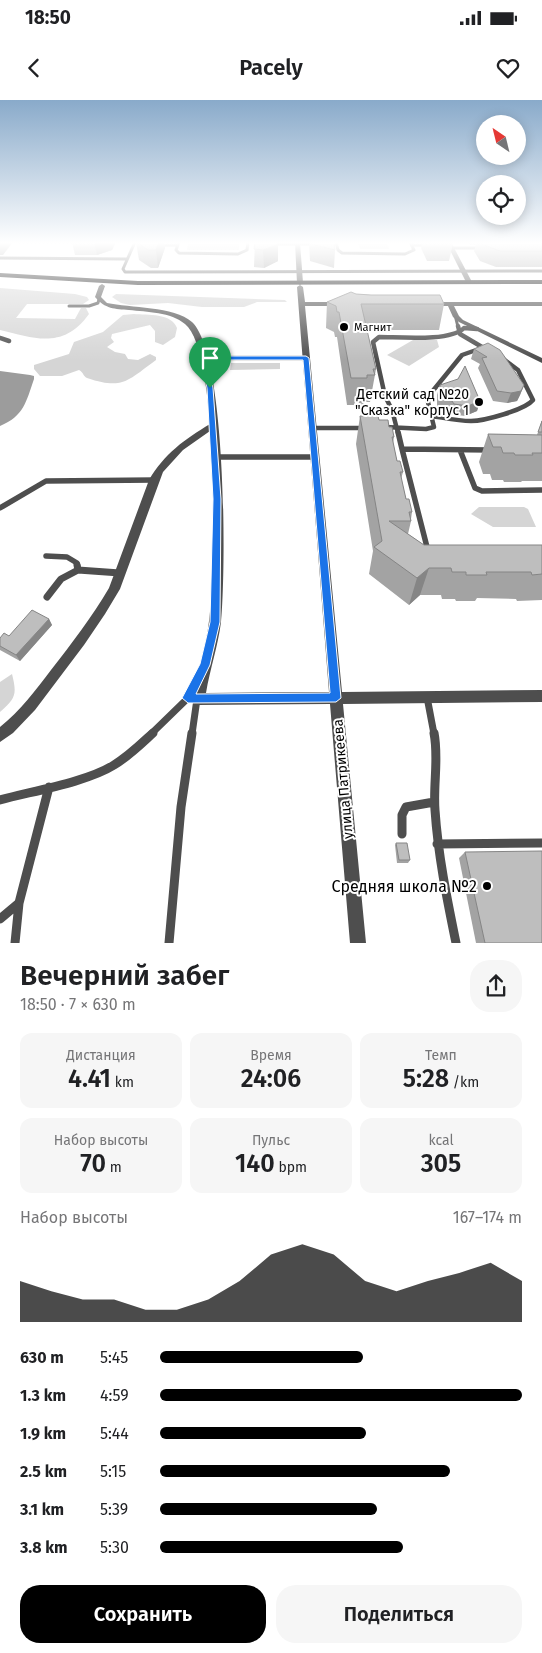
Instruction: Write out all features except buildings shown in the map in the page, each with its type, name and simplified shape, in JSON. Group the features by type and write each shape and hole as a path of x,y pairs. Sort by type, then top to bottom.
{"main road":[{"path":"48,281 103,284 300,285 542,282"},
{"path":"73,281 103,284"},
{"path":"470,284 542,286"}],"street":[{"name":"улица Патрикеева","path":"300,281 358,943"},
{"path":"103,284 98,295 99,299 113,306 165,314 186,322 194,329 204,358 210,388 214,425 218,545 215,622 205,665 193,699 542,696"},
{"path":"302,304 353,304"},
{"path":"421,304 542,304"},
{"path":"450,304 455,315 462,321 542,361"},
{"path":"0,735 8,729 41,693 94,625 114,589 154,480 162,464 169,456 214,425"}],"lane":[{"path":"68,306 93,306 98,303 99,299"},
{"path":"455,315 460,332 491,352"},
{"path":"433,554 425,546 392,410 385,396 373,340 379,337 449,336 466,328 479,330"},
{"path":"0,338 9,341"},
{"path":"379,428 433,428 435,425 427,398 462,356 482,347"},
{"path":"432,416 472,421 504,411 521,409 530,404 533,400 532,395 521,380 518,370 510,362 499,356"},
{"path":"204,358 306,358"},
{"path":"313,428 371,428"},
{"path":"402,449 496,450"},
{"path":"460,450 475,488 482,490 541,492"},
{"path":"216,457 315,457"},
{"path":"0,508 46,481 154,480"},
{"path":"46,556 68,557 76,563 78,570"},
{"path":"47,598 61,579 78,570 120,573"},
{"path":"427,697 436,743 434,802 438,844 456,943"},
{"path":"0,800 98,774 134,751 193,699"},
{"path":"169,943 193,699"},
{"path":"16,943 19,903 49,787"},
{"path":"402,834 400,814 402,809 406,806 434,802"},
{"path":"438,844 542,843"},
{"path":"0,918 19,903"}],"shaded area":[{"path":"0,288 75,294 87,297 89,300 83,304 27,304 16,318 75,319 81,308 86,308 89,314 70,333 59,337 37,338 0,330"},
{"path":"116,294 285,300 287,302 257,302 244,307 202,307 168,303 130,305 121,303 112,297"},
{"path":"134,314 165,317 174,323 177,328 175,337 163,345 155,342 155,331 150,325 112,334 111,338 114,342 107,347 115,352 125,354 128,359 138,360 150,354 156,357 156,360 131,378 117,383 109,383 87,378 79,370 62,376 40,376 34,369 34,365 69,354 74,342 103,332 123,315"},
{"path":"413,340 437,340 439,347 409,366 387,355"},
{"path":"231,363 280,363 280,369 230,370"},
{"path":"0,371 30,375 34,376 34,379 26,401 19,413 0,426"},
{"path":"479,507 524,507 528,509 536,527 493,527 471,514"},
{"path":"12,674 14,695 0,712 0,682"}],"place":[{"name":"Магнит","path":"344,327"},
{"name":"Детский сад №20 \"Сказка\" корпус 1","path":"479,402"},
{"name":"Средняя школа №2","path":"487,886"}],"route":[{"path":"204,358 306,358 336,698 188,698 205,665 215,622 218,545 214,425 210,388 204,358"}]}
